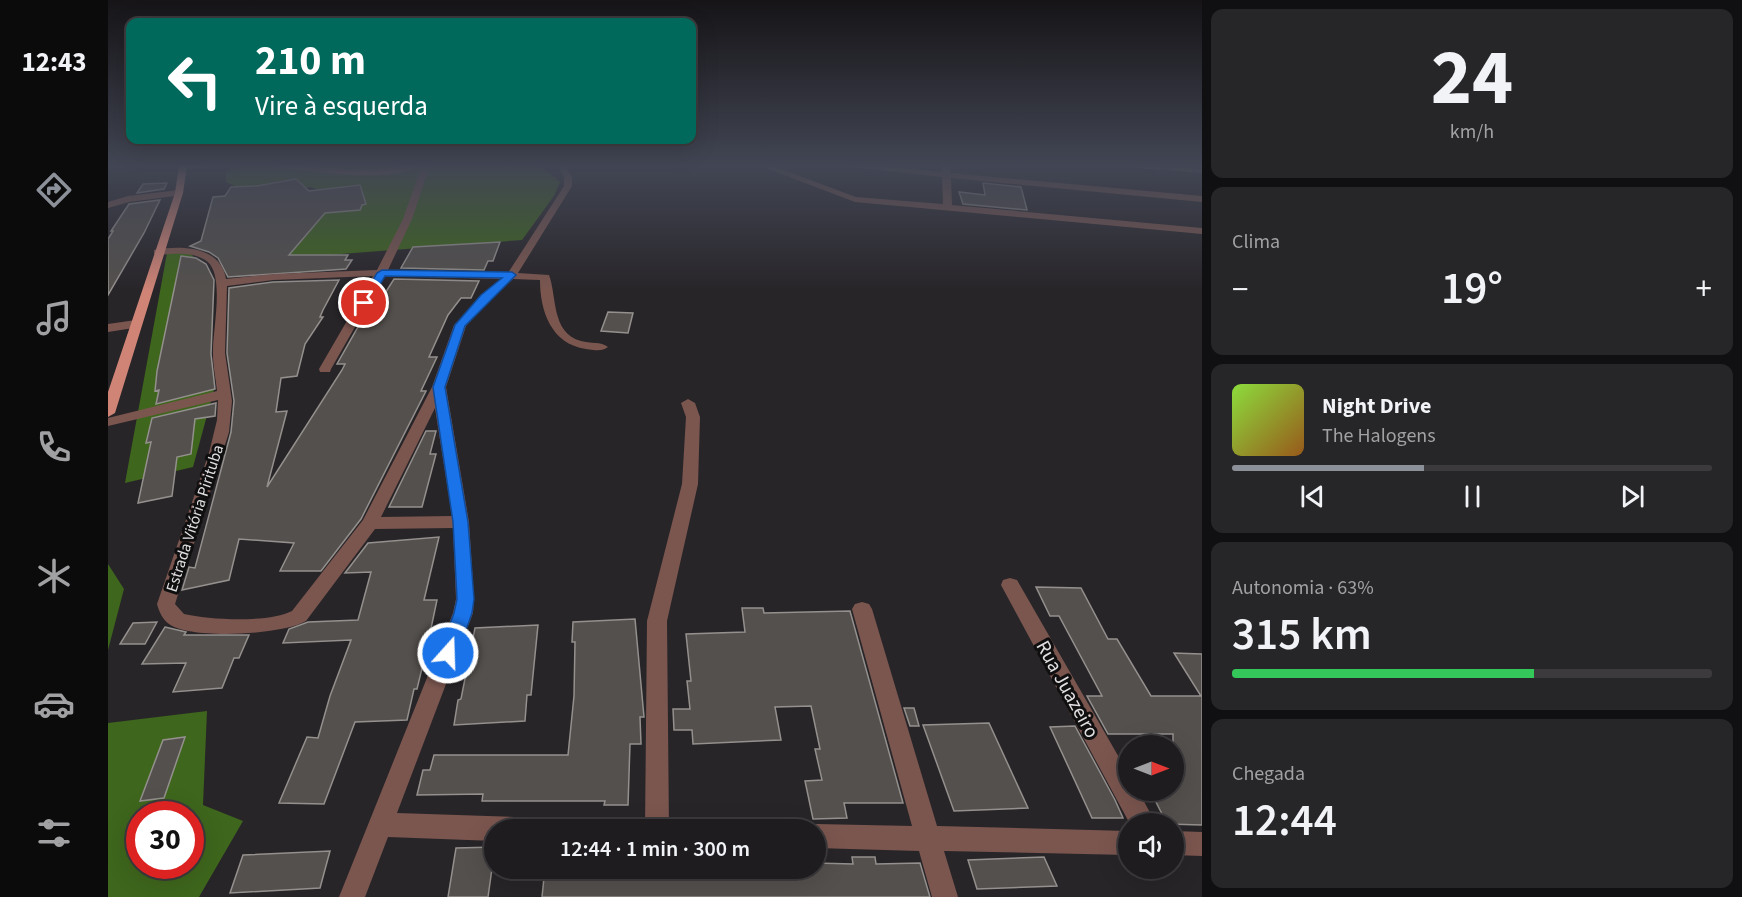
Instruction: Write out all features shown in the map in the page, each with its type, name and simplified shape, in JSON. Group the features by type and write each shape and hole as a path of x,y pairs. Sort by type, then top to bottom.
{"main road":[{"path":"108,413 173,207"}],"street":[{"path":"325,369 382,273 412,207"},
{"name":"Estrada Vitória Pirituba","path":"223,283 219,348 224,394 219,449 166,604 170,614 178,620 200,625 286,622 299,616 370,523 439,387 460,325 485,298 512,275 555,207"},
{"path":"948,207 1202,231"},
{"path":"158,252 184,249 198,251 216,264 223,283 273,277 382,273 545,276 545,299 560,332 569,341 602,347"},
{"path":"108,328 136,324"},
{"path":"352,897 463,613 465,599 461,522 439,387"},
{"path":"108,422 224,394"},
{"path":"657,819 657,621 690,484 693,417 688,403"},
{"path":"370,523 461,522"},
{"name":"Rua Juazeiro","path":"1010,585 1138,813"},
{"path":"862,609 945,897"},
{"path":"382,825 484,828"},
{"path":"826,836 1118,843"},
{"path":"1184,843 1202,844"}],"green space":[{"path":"312,207 546,207 522,240 289,258"},
{"path":"187,250 200,263 210,294 213,321 209,354 215,386 193,467 125,483 167,253"},
{"path":"108,564 124,589 108,650"},
{"path":"207,711 203,801 126,801 126,879 204,879 204,805 243,821 199,897 108,897 108,723"}],"building":[{"path":"127,207 157,207 108,295 108,239 113,231 111,231"},
{"path":"210,207 361,207 360,210 325,213 289,255 348,255 345,260 352,260 346,269 228,277 218,258 209,252 190,246 201,241"},
{"path":"994,207 1026,207 1027,210"},
{"path":"500,242 493,261 488,261 484,270 401,268 413,247"},
{"path":"181,256 196,258 206,264 214,280 211,354 215,389 156,404 159,390 155,391 157,371"},
{"path":"394,279 479,281 471,298 461,298 448,315 429,357 437,357 421,391 426,391 361,519 321,571 280,571 294,543 239,539 229,580 182,590 189,567 195,568 231,432 234,401 227,353 229,288 273,282 339,280 320,317 323,317 305,344 297,376 281,378 276,412 287,411 267,487 342,370 345,364 337,364 358,327 370,309 375,309"},
{"path":"608,312 633,313 628,333 601,331"},
{"path":"216,403 215,416 195,419 191,454 177,457 172,496 138,503 151,442 146,443 152,418"},
{"path":"426,431 436,431 430,454 436,454 422,507 389,507"},
{"path":"439,537 424,600 437,600 429,638 431,638 427,660 424,660 417,689 414,689 407,720 355,722 324,804 279,803 307,737 318,738 330,696 351,640 283,643 289,629 308,622 358,620 371,572 345,573 368,543"},
{"path":"1036,587 1081,588 1108,639 1117,639 1151,696 1201,696 1174,653 1202,654 1202,825 1184,824 1184,813 1162,813 1156,801 1184,801 1184,735 1108,734 1087,696 1102,696 1059,616 1050,616"},
{"path":"742,608 763,608 764,613 850,611 903,803 844,803 847,818 813,819 805,781 822,780 815,749 820,749 811,706 775,707 781,740 693,744 692,730 674,730 673,709 690,709 687,681 691,681 686,634 745,632"},
{"path":"635,619 644,717 640,717 641,744 630,744 628,805 604,805 605,801 482,801 483,794 417,795 423,770 430,770 434,755 568,755 574,696 573,622"},
{"path":"157,622 145,644 120,644 133,623"},
{"path":"538,625 531,695 527,695 525,721 454,725 475,628"},
{"path":"165,627 186,632 184,635 249,635 239,658 234,658 222,688 173,692 186,663 142,664"},
{"path":"904,708 914,708 919,726 910,726"},
{"path":"989,723 1028,808 954,811 923,725"},
{"path":"1075,726 1115,800 1121,813 1118,813 1118,818 1092,818 1050,727"},
{"path":"185,737 164,798 140,801 163,740"},
{"path":"484,847 484,879 491,879 488,897 448,897 456,848"},
{"path":"330,851 320,888 230,893 243,855"},
{"path":"852,857 875,857 876,864 920,863 930,897 542,897 544,879 826,879 826,863 853,864"},
{"path":"1044,857 1057,886 977,889 968,860"}],"route":[{"path":"364,303 382,273 512,275 471,311 460,325 439,387 461,522 465,599 463,613 448,653"}]}
